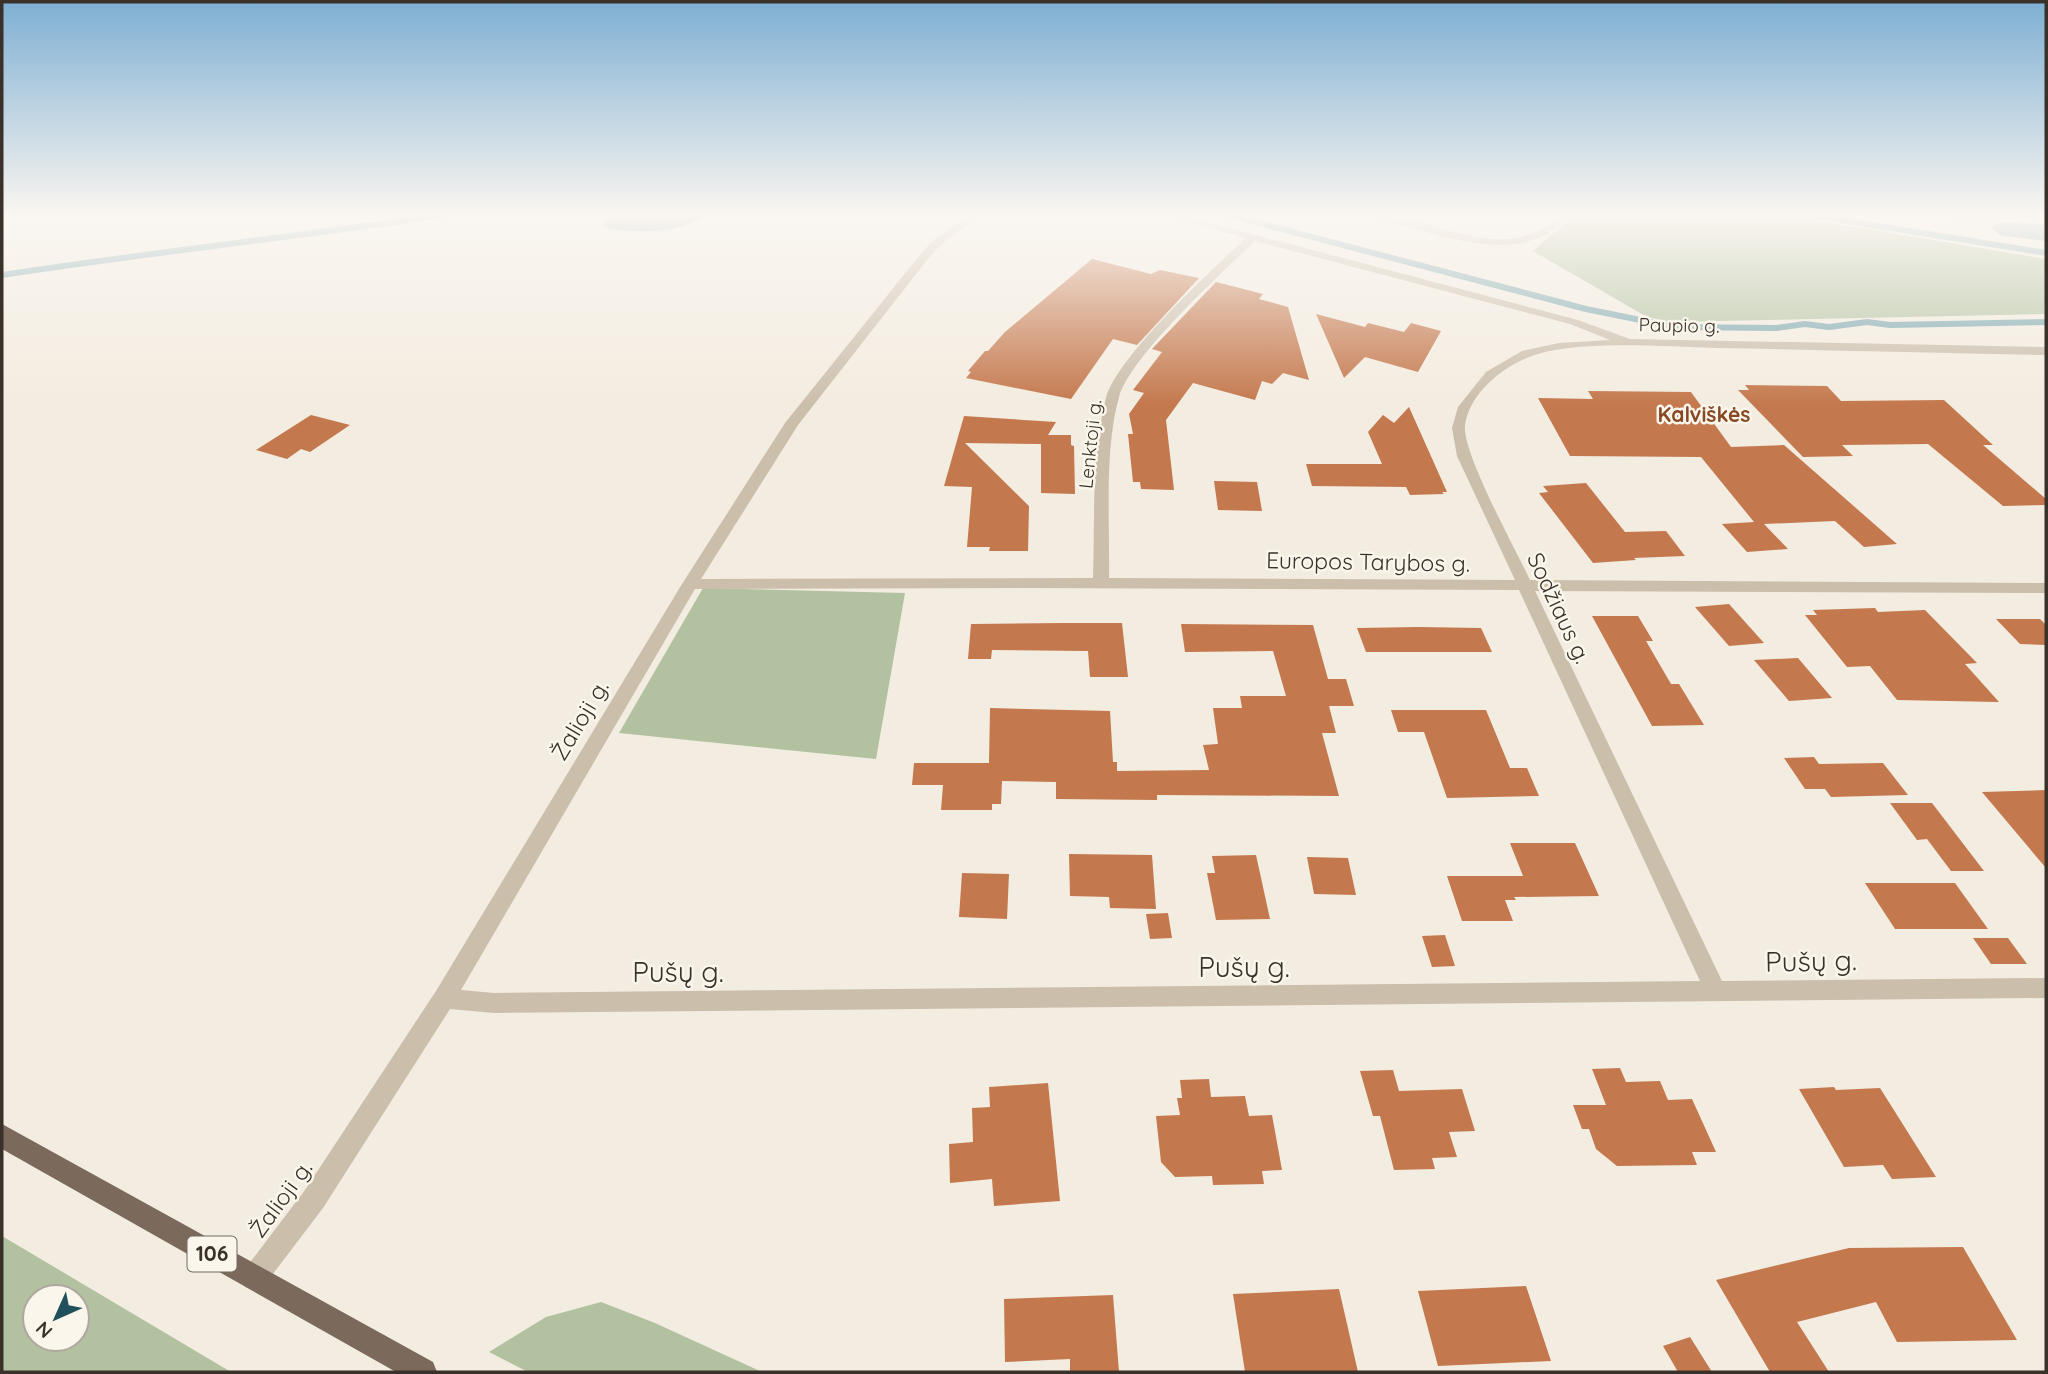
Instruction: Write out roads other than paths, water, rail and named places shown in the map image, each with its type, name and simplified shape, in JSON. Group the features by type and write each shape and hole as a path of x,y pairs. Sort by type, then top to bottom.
{"main road":[{"name":"106","path":"2,1136 423,1372"}],"street":[{"name":"Žalioji g.","path":"254,1278 314,1199 444,998 690,584 792,423 908,277"},
{"name":"Lenktoji g.","path":"1101,581 1105,442 1113,395 1135,359 1212,277"},
{"name":"Paupio g.","path":"1404,277 1574,321 1628,343 2046,351"},
{"name":"Sodžiaus g.","path":"1628,343 1559,347 1536,351 1516,359 1483,382 1467,403 1459,420 1458,437 1523,587 1716,992"},
{"name":"Europos Tarybos g.","path":"690,584 1101,581 1523,587 2046,588"},
{"name":"Pušų g.","path":"444,998 494,1003 2046,988"}],"waterway":[{"path":"1465,277 1586,309 1675,327 1776,328 1805,324 1829,327 1867,322 1890,325 2046,322"}],"district":[{"name":"Kalviškės","path":"1704,415"}]}
